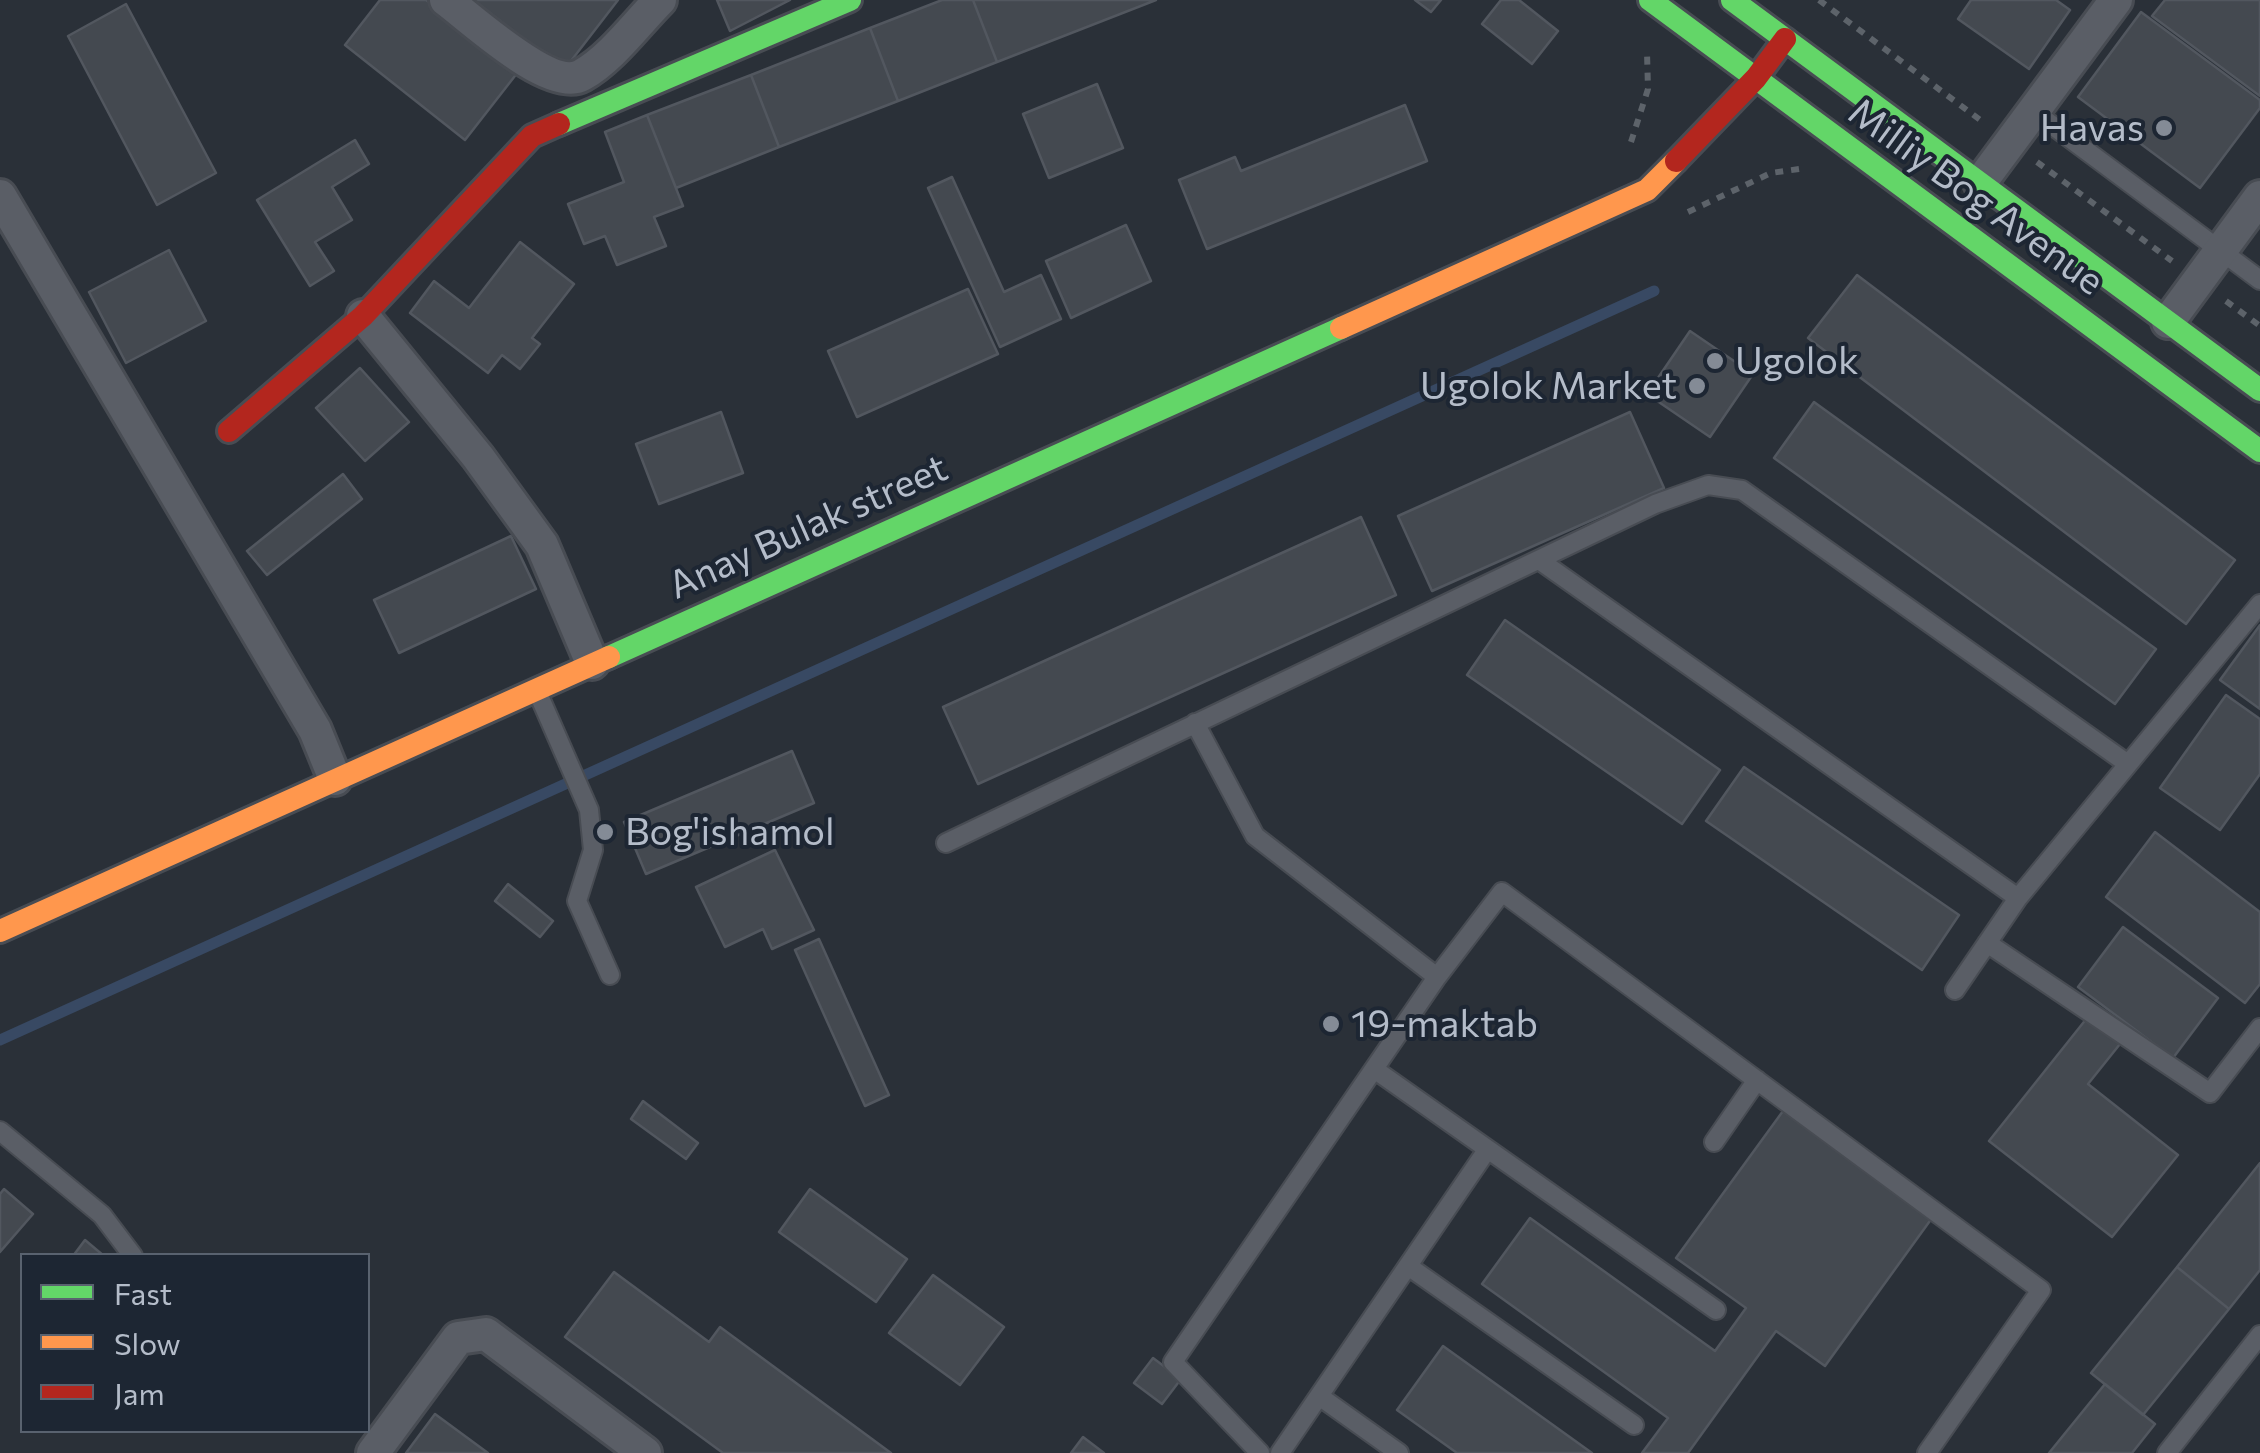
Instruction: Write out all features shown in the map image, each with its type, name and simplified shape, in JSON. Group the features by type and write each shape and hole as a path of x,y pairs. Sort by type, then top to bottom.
{"main road":[{"path":"229,431 364,316 532,136 850,0"},
{"name":"Milliy Bog Avenue","path":"1650,0 2260,451"},
{"name":"Milliy Bog Avenue","path":"1732,0 2260,390"},
{"path":"1756,78 1786,39"},
{"name":"Anay Bulak street","path":"0,931 1646,190 1756,78"}],"street":[{"path":"446,0 544,73 566,81 583,75 660,0"},
{"path":"1980,183 2116,0"},
{"path":"0,196 315,730 335,780"},
{"path":"2168,322 2260,197"},
{"path":"364,316 478,457 542,545 592,663"},
{"path":"373,1453 458,1338 486,1334 645,1453"}],"lane":[{"path":"2033,111 2260,280"},
{"path":"946,842 1656,504 1708,485 1742,490 2128,764"},
{"path":"1539,560 2018,898"},
{"path":"1955,990 2018,898 2260,604"},
{"path":"536,689 589,810 593,850 578,901 610,975"},
{"path":"1195,724 1255,836 1437,977"},
{"path":"1260,1453 1173,1362 1437,977 1502,892 2041,1290 1926,1453"},
{"path":"1988,943 2210,1093 2260,1028"},
{"path":"1374,1069 1716,1310"},
{"path":"1714,1142 1757,1080"},
{"path":"0,1131 102,1214 131,1253"},
{"path":"1280,1453 1487,1150"},
{"path":"1408,1266 1634,1426"},
{"path":"2168,1453 2260,1334"},
{"path":"1319,1396 1399,1453"}],"path":[{"path":"1628,151 1648,89 1650,67 1641,36"},
{"path":"1675,218 1771,173 1822,167"}],"building":[{"path":"380,0 426,0 518,72 465,140 345,45"},
{"path":"473,0 618,0 564,70"},
{"path":"717,0 790,0 730,31"},
{"path":"942,0 973,0 997,62 898,101 870,28"},
{"path":"973,0 1156,0 997,62"},
{"path":"1415,0 1441,0 1431,12"},
{"path":"1501,0 1519,0 1558,31 1532,64 1482,24"},
{"path":"1971,0 2056,0 2070,10 2029,69 1958,19"},
{"path":"2165,0 2260,0 2260,96 2152,16"},
{"path":"126,4 216,173 157,205 68,36"},
{"path":"2141,12 2260,100 2260,108 2200,188 2078,97"},
{"path":"870,28 898,101 779,147 751,75"},
{"path":"751,75 779,147 676,188 647,115"},
{"path":"1097,84 1123,148 1049,178 1023,114"},
{"path":"1405,105 1427,161 1207,249 1179,180 1235,157 1241,171"},
{"path":"647,115 683,206 654,217 666,246 617,265 605,236 584,244 568,204 624,182 605,132"},
{"path":"355,140 369,164 332,187 352,220 315,242 334,271 310,286 257,200"},
{"path":"952,177 1004,292 1041,275 1061,319 1000,347 928,188"},
{"path":"1126,225 1151,281 1071,318 1046,261"},
{"path":"520,242 574,284 532,338 540,344 520,369 502,355 488,373 410,313 434,281 469,308"},
{"path":"169,250 206,321 126,363 89,292"},
{"path":"1857,275 2235,560 2186,624 1808,338"},
{"path":"968,289 998,354 857,417 828,351"},
{"path":"1690,331 1753,374 1710,437 1647,394"},
{"path":"360,368 409,422 365,461 316,408"},
{"path":"1814,402 2156,649 2115,704 1774,458"},
{"path":"721,412 743,473 659,504 636,444"},
{"path":"1630,412 1664,488 1432,591 1398,516"},
{"path":"343,474 362,499 267,575 247,551"},
{"path":"1361,517 1396,595 978,784 943,707"},
{"path":"511,536 536,589 399,653 374,600"},
{"path":"1505,620 1720,770 1682,824 1467,675"},
{"path":"2260,625 2260,709 2220,680"},
{"path":"2226,695 2260,719 2260,774 2220,830 2160,788"},
{"path":"792,751 814,803 646,874 624,822"},
{"path":"1744,767 1959,915 1922,970 1706,821"},
{"path":"2155,832 2260,912 2260,984 2245,1003 2106,897"},
{"path":"775,850 814,930 772,949 763,929 725,947 696,887"},
{"path":"508,884 553,921 540,937 495,901"},
{"path":"2123,927 2218,998 2173,1058 2078,987"},
{"path":"819,939 889,1095 865,1106 795,950"},
{"path":"2087,1018 2120,1044 2088,1084 2178,1155 2112,1237 1989,1141"},
{"path":"643,1101 698,1143 686,1159 631,1119"},
{"path":"1783,1111 1932,1218 1825,1366 1776,1331 1688,1453 1642,1453 1668,1418 1482,1284 1530,1218 1715,1351 1746,1308 1676,1258"},
{"path":"2260,1163 2260,1270 2229,1309 2177,1267"},
{"path":"4,1189 33,1214 0,1252 0,1194"},
{"path":"810,1189 907,1259 876,1302 779,1232"},
{"path":"85,1240 100,1253 75,1253"},
{"path":"2177,1267 2229,1309 2143,1415 2091,1373"},
{"path":"614,1272 709,1342 720,1327 891,1453 723,1453 565,1337"},
{"path":"933,1275 1004,1327 960,1385 889,1333"},
{"path":"1443,1346 1592,1453 1457,1453 1397,1410"},
{"path":"1153,1358 1181,1379 1162,1404 1134,1383"},
{"path":"2105,1384 2155,1424 2132,1453 2049,1453"},
{"path":"435,1414 488,1453 406,1453"},
{"path":"1083,1437 1104,1453 1071,1453"}],"waterway":[{"path":"0,1040 1654,291"}],"traffic: fast":[{"path":"559,124 850,0"},
{"path":"1650,0 2260,451"},
{"path":"1732,0 2260,390"},
{"path":"609,657 1341,328"}],"traffic: slow":[{"path":"1341,328 1647,190 1676,161"},
{"path":"0,931 609,657"}],"traffic: jam":[{"path":"1676,161 1756,78 1785,39"},
{"path":"229,431 363,316 532,136 559,124"}],"place":[{"name":"Havas","path":"2164,128"},
{"name":"Ugolok","path":"1715,361"},
{"name":"Ugolok Market","path":"1697,386"},
{"name":"Bog'ishamol","path":"605,832"},
{"name":"19-maktab","path":"1331,1024"}]}
